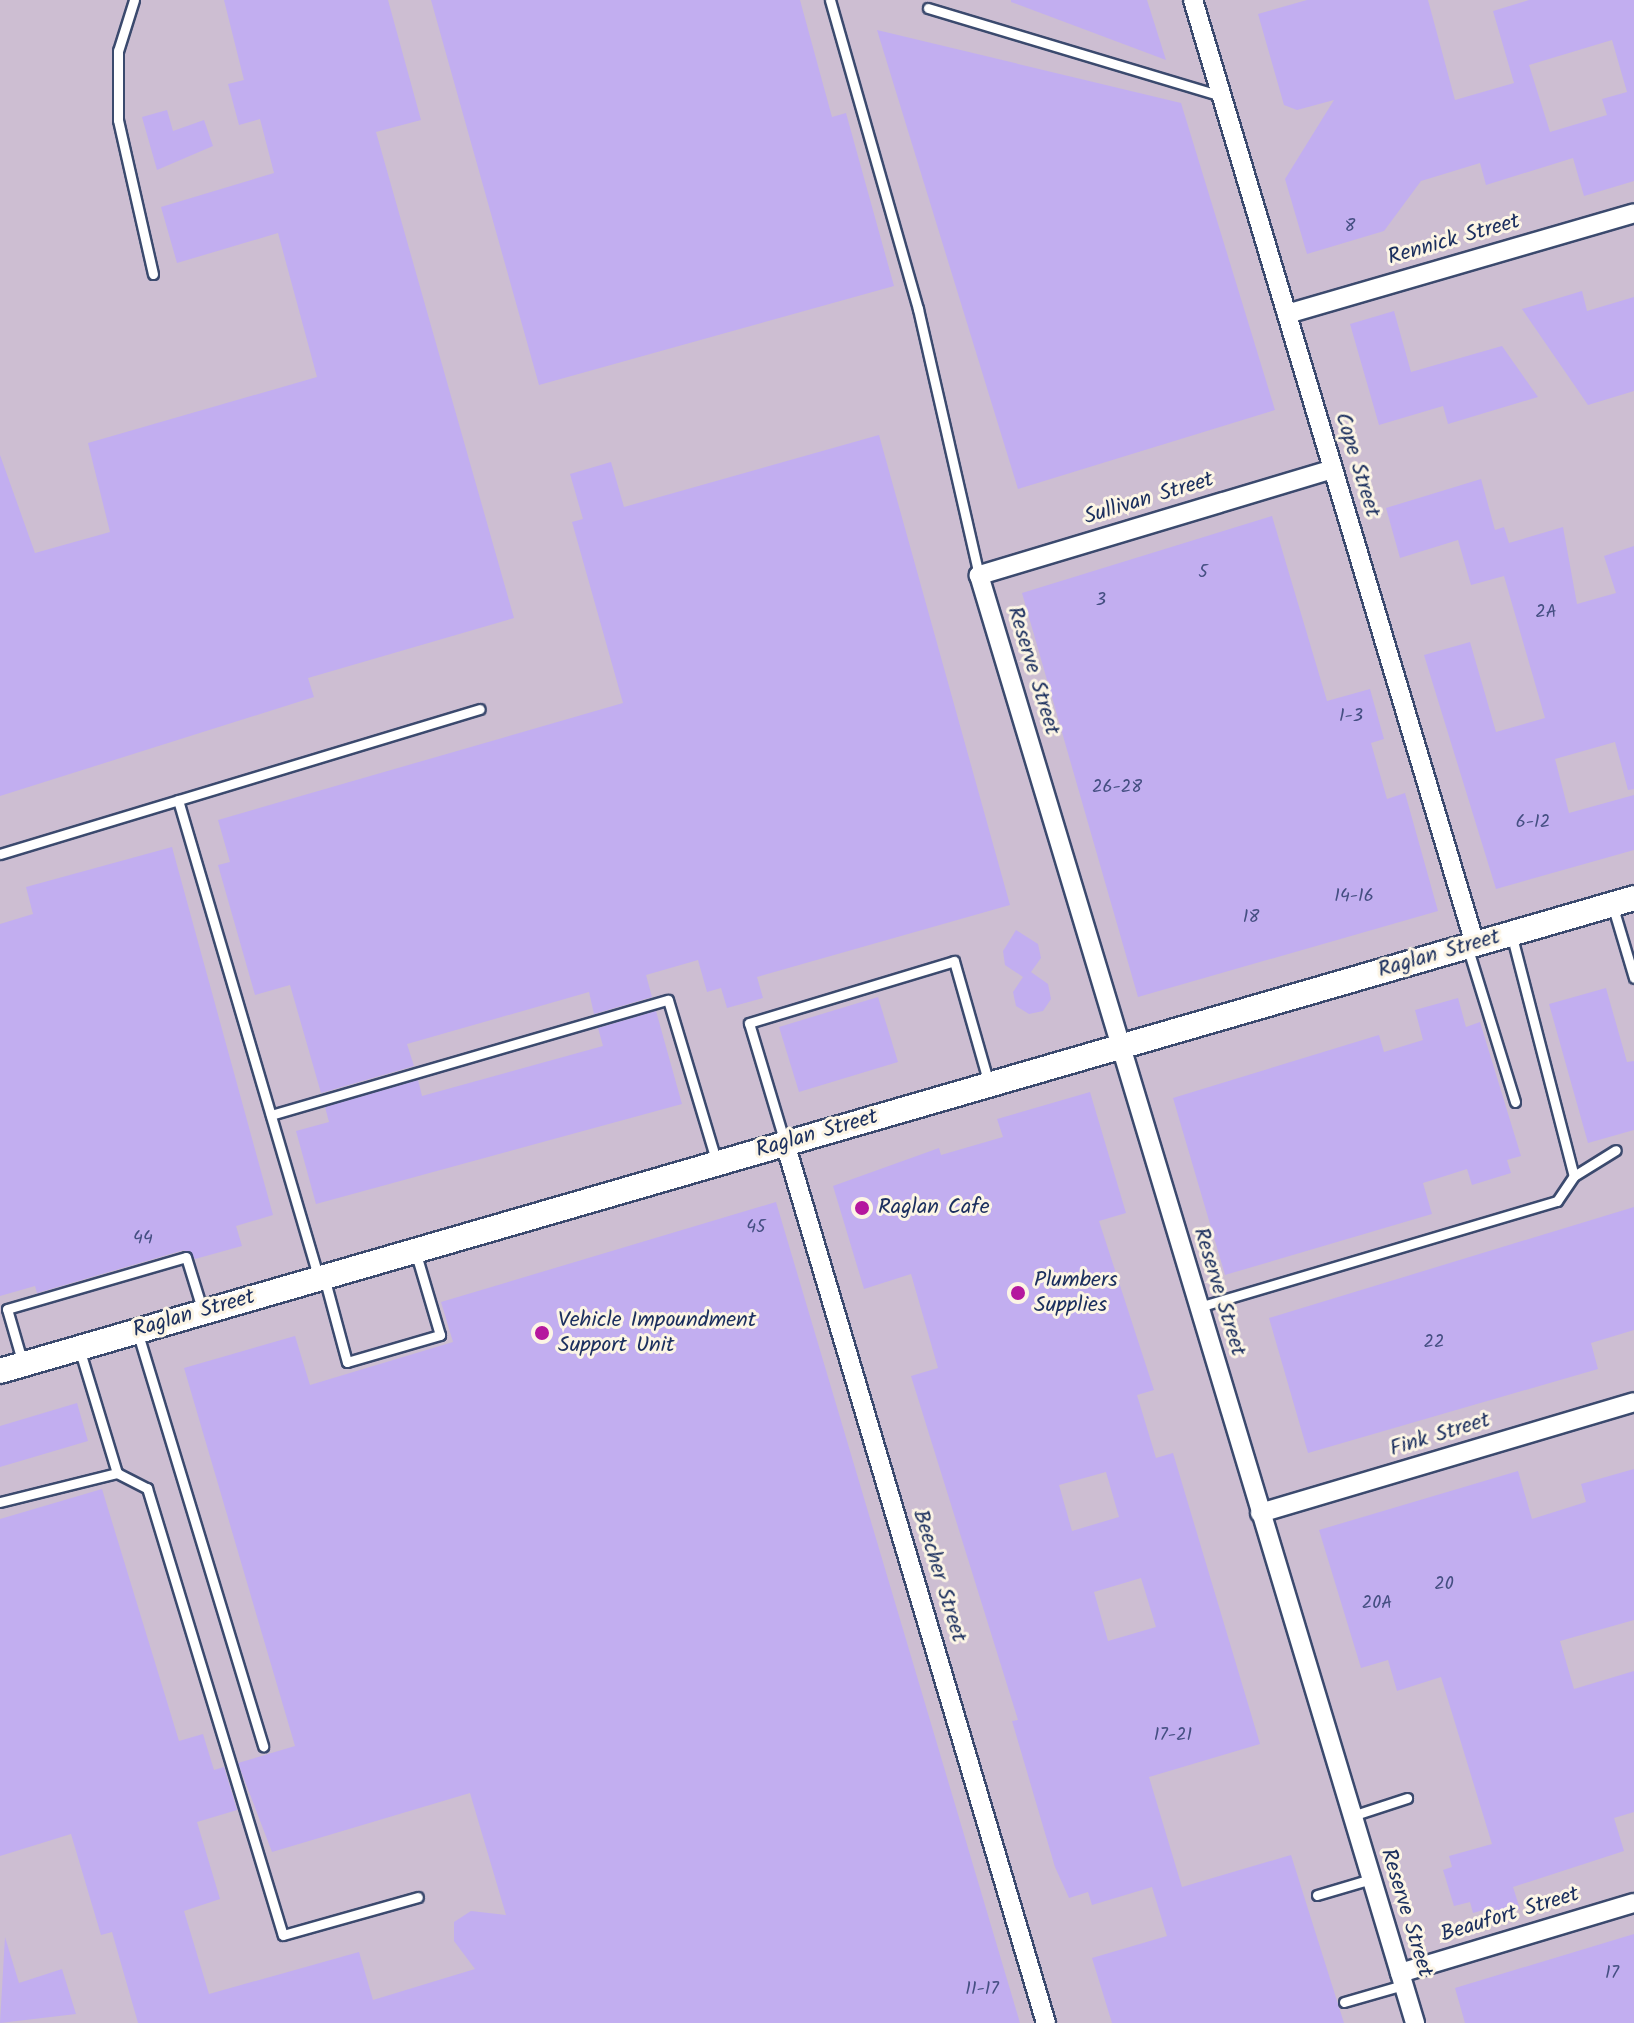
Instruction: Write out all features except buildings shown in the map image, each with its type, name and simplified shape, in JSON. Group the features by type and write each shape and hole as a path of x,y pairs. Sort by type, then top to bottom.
{"street":[{"name":"Cope Street","path":"1199,2 1222,96 1471,945"},
{"name":"Rennick Street","path":"1287,314 1634,213"},
{"name":"Sullivan Street","path":"979,575 1333,469"},
{"name":"Reserve Street","path":"979,575 1415,2023"},
{"name":"Raglan Street","path":"12,1367 1623,901"},
{"name":"Beecher Street","path":"785,1143 1046,2023"},
{"name":"Fink Street","path":"1260,1513 1634,1402"},
{"name":"Beaufort Street","path":"1402,1979 1634,1903"}],"lane":[{"path":"134,0 118,51 118,120 153,274"},
{"path":"830,0 918,309 979,575"},
{"path":"928,8 1222,96"},
{"path":"0,854 480,709"},
{"path":"178,800 347,1362 440,1335 415,1251"},
{"path":"1623,901 1634,978"},
{"path":"1511,933 1574,1176"},
{"path":"1471,945 1515,1102"},
{"path":"785,1143 749,1023 954,961 989,1084"},
{"path":"271,1115 668,1000 717,1163"},
{"path":"1199,1307 1557,1201 1574,1176 1616,1150"},
{"path":"12,1367 7,1309 186,1257 203,1312"},
{"path":"137,1331 263,1746"},
{"path":"79,1347 117,1473"},
{"path":"0,1502 117,1473 147,1488 283,1935 418,1897"},
{"path":"1352,1816 1407,1798"},
{"path":"1317,1895 1371,1879"},
{"path":"1344,2002 1402,1979"}],"shaded area":[{"path":"0,0 1634,0 1634,2023 0,2023"}],"place":[{"name":"Raglan Cafe","path":"862,1208"},
{"name":"Plumbers Supplies","path":"1018,1293"},
{"name":"Vehicle Impoundment Support Unit","path":"542,1333"}]}
